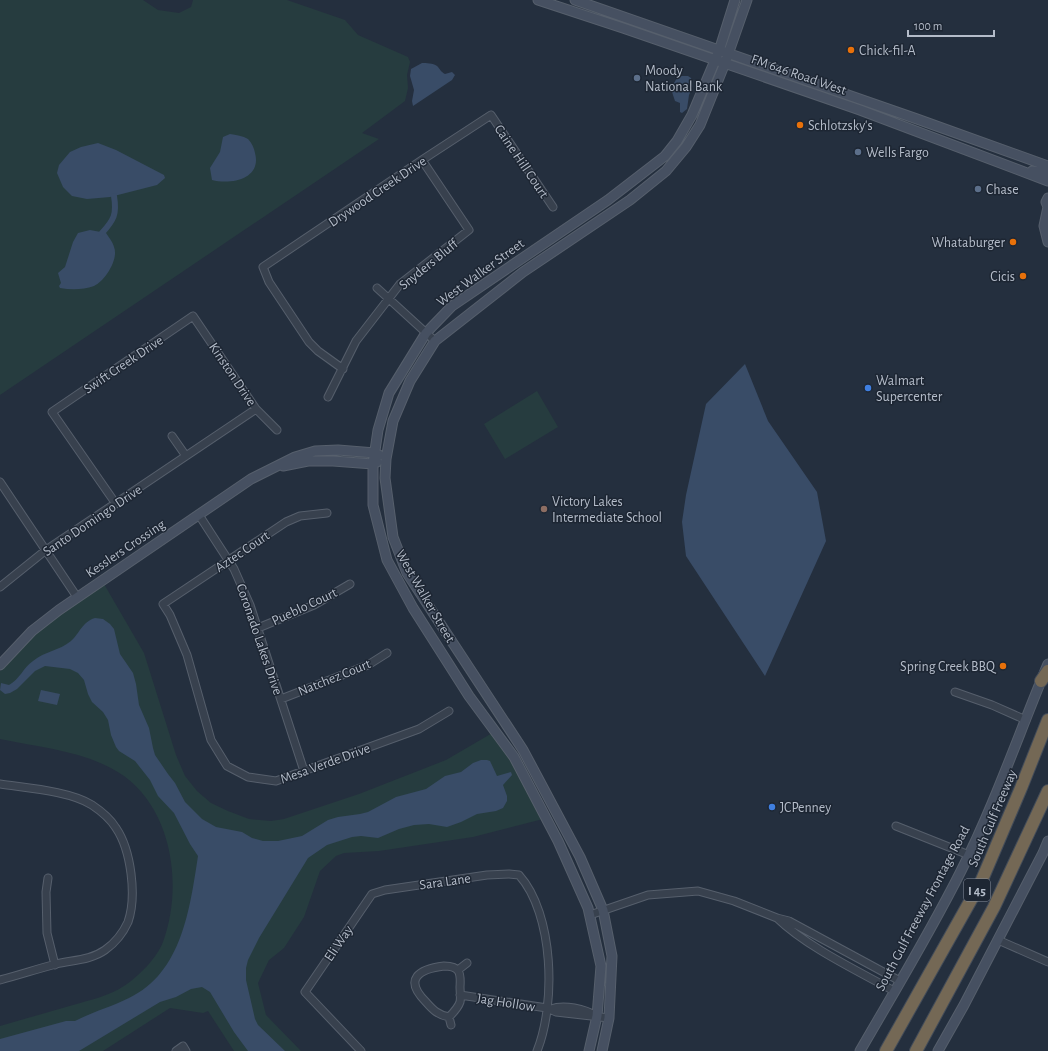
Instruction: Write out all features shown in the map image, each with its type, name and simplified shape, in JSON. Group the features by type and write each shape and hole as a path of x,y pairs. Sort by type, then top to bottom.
{"highway":[{"name":"South Gulf Freeway","path":"886,1051 981,882 1048,720"},
{"name":"I 45","path":"916,1051 994,908 1048,791"}],"street":[{"name":"FM 646 Road West","path":"538,0 907,127 1048,181"},
{"name":"FM 646 Road West","path":"574,0 1048,166"},
{"name":"West Walker Street","path":"602,1051 608,1018 612,956 603,910 580,857 523,750 406,573 393,536 385,478 386,459 393,421 410,381 435,341 523,272 630,200 666,172 686,147 700,125 725,64 724,52 735,0"},
{"name":"West Walker Street","path":"589,1051 596,1016 601,966 588,908 558,842 514,757 470,696 414,608 386,560 373,505 373,464 378,430 389,393 426,333 452,306 608,200 665,156 677,141 692,115 715,60 724,52 747,0"},
{"name":"Drywood Creek Drive","path":"343,369 322,355 309,342 269,282 263,267 491,115"},
{"name":"Caine Hill Court","path":"491,115 553,207"},
{"name":"Snyders Bluff","path":"328,397 356,341 400,284 469,230 422,160"},
{"path":"1025,172 1048,173"},
{"path":"1048,198 1046,202 1048,207 1044,226 1048,242"},
{"name":"Snyders Bluff","path":"377,288 389,299"},
{"path":"389,299 435,341"},
{"name":"Kinston Drive","path":"194,316 256,409 277,430"},
{"name":"Swift Creek Drive","path":"116,504 52,412 194,316"},
{"name":"Santo Domingo Drive","path":"0,587 46,550 256,409"},
{"path":"172,436 186,456"},
{"name":"Kesslers Crossing","path":"0,664 32,631 77,597 251,479 294,457 315,451 338,450 375,452 386,459"},
{"name":"Kesslers Crossing","path":"276,467 308,461 373,464 386,459"},
{"path":"0,482 77,597"},
{"name":"Aztec Court","path":"163,604 286,522 300,516 327,513"},
{"name":"Coronado Lakes Drive","path":"199,515 234,569 250,605 304,771"},
{"name":"Pueblo Court","path":"258,628 314,604 350,584"},
{"name":"Mesa Verde Drive","path":"163,604 170,615 187,655 211,740 227,766 248,776 276,781 419,729 449,711"},
{"name":"Natchez Court","path":"281,699 368,666 387,653"},
{"name":"South Gulf Freeway Frontage Road","path":"860,1051 900,982 969,855 997,792 1048,664"},
{"path":"955,692 992,705 1026,720"},
{"path":"0,784 61,794 79,799 91,804 106,816 116,827 130,859 132,891 128,920 123,931 105,950 94,956 55,964 0,980"},
{"path":"896,826 969,855"},
{"path":"938,1051 964,1005 1048,842"},
{"name":"Sara Lane","path":"372,894 385,890 487,875 519,875 525,882 534,901 540,916 546,941 548,958 549,1009"},
{"path":"48,878 46,892 47,933 55,964"},
{"path":"590,915 648,895 698,891 734,901 777,918 789,921 900,982"},
{"name":"Eli Way","path":"361,1051 304,992 372,894"},
{"path":"777,918 786,927 822,951 894,991"},
{"path":"998,940 1048,962"},
{"path":"452,1025 449,1017 441,1016 418,993 415,988 416,977 426,970 450,966 458,970 467,963"},
{"name":"Jag Hollow","path":"449,1017 460,1002 461,979 458,970"},
{"name":"Jag Hollow","path":"460,995 549,1009 556,1012 608,1018"},
{"path":"537,1051 549,1009"},
{"path":"176,1051 184,1049"}],"green space":[{"path":"0,0 143,0 158,10 179,13 191,7 193,0 287,0 345,20 358,35 408,57 410,62 407,75 408,88 405,101 362,133 379,139 0,395"},
{"path":"537,391 558,427 505,459 484,424"},
{"path":"104,584 144,653 176,755 185,776 197,791 211,803 249,819 271,821 284,819 359,794 446,760 494,732 511,757 543,819 473,837 379,851 344,853 336,856 320,871 304,917 284,948 269,960 258,983 266,1015 301,1051 234,1051 208,1011 203,1013 170,1008 103,1051 0,1051 0,1026 99,997 118,989 129,982 146,967 160,948 169,921 172,898 172,875 169,852 163,830 154,809 141,791 124,776 95,761 48,748 0,739 0,671 18,650 47,625"}],"water":[{"path":"422,63 434,64 445,74 452,72 455,75 452,80 413,106 412,101 414,90 410,76 411,69"},
{"path":"680,76 688,76 691,78 693,86 689,95 687,109 682,113 680,112 680,103 675,101 672,92 672,83 674,83"},
{"path":"230,134 244,137 251,142 255,153 256,162 254,169 243,178 236,181 228,182 212,180 210,168 220,152 223,137"},
{"path":"98,143 116,150 164,175 165,178 157,185 110,197 87,199 72,196 63,187 57,173 59,165 70,152 81,147"},
{"path":"90,230 106,233 113,243 115,257 110,269 94,286 77,289 60,288 59,286 61,283 58,273 65,267 73,242 78,233"},
{"path":"745,364 768,421 817,492 826,541 765,676 686,556 682,522 686,495 706,404"},
{"path":"95,618 103,619 114,629 120,654 133,673 139,705 149,728 155,755 175,783 185,802 202,819 216,827 242,832 252,838 263,841 278,841 302,836 328,820 368,812 396,797 426,789 445,776 461,772 473,763 481,760 490,761 497,776 511,772 512,775 503,785 507,796 507,801 503,808 496,811 477,814 447,827 429,824 414,825 399,829 378,838 361,836 352,837 327,845 308,858 259,938 248,960 246,968 246,980 255,1019 258,1025 285,1051 248,1051 234,1032 210,992 202,987 191,989 176,997 160,1002 79,1051 0,1051 0,1039 66,1021 75,1021 129,998 147,987 161,973 172,956 187,917 198,856 174,813 158,796 150,780 135,761 119,751 116,747 111,735 108,720 103,712 92,702 84,680 78,673 70,669 45,666 35,671 17,689 10,693 5,694 0,690 1,683 9,685 13,683 33,661 71,641 87,622"},
{"path":"41,690 60,694 57,705 38,701"}],"waterway":[{"path":"102,233 114,216 114,196"}],"place":[{"name":"Chick-fil-A","path":"851,50"},
{"name":"Moody National Bank","path":"637,78"},
{"name":"Schlotzsky's","path":"800,125"},
{"name":"Wells Fargo","path":"858,152"},
{"name":"Chase","path":"978,189"},
{"name":"Whataburger","path":"1013,242"},
{"name":"Cicis","path":"1023,276"},
{"name":"Walmart Supercenter","path":"868,388"},
{"name":"Victory Lakes Intermediate School","path":"544,509"},
{"name":"Spring Creek BBQ","path":"1003,666"},
{"name":"JCPenney","path":"772,807"}]}
